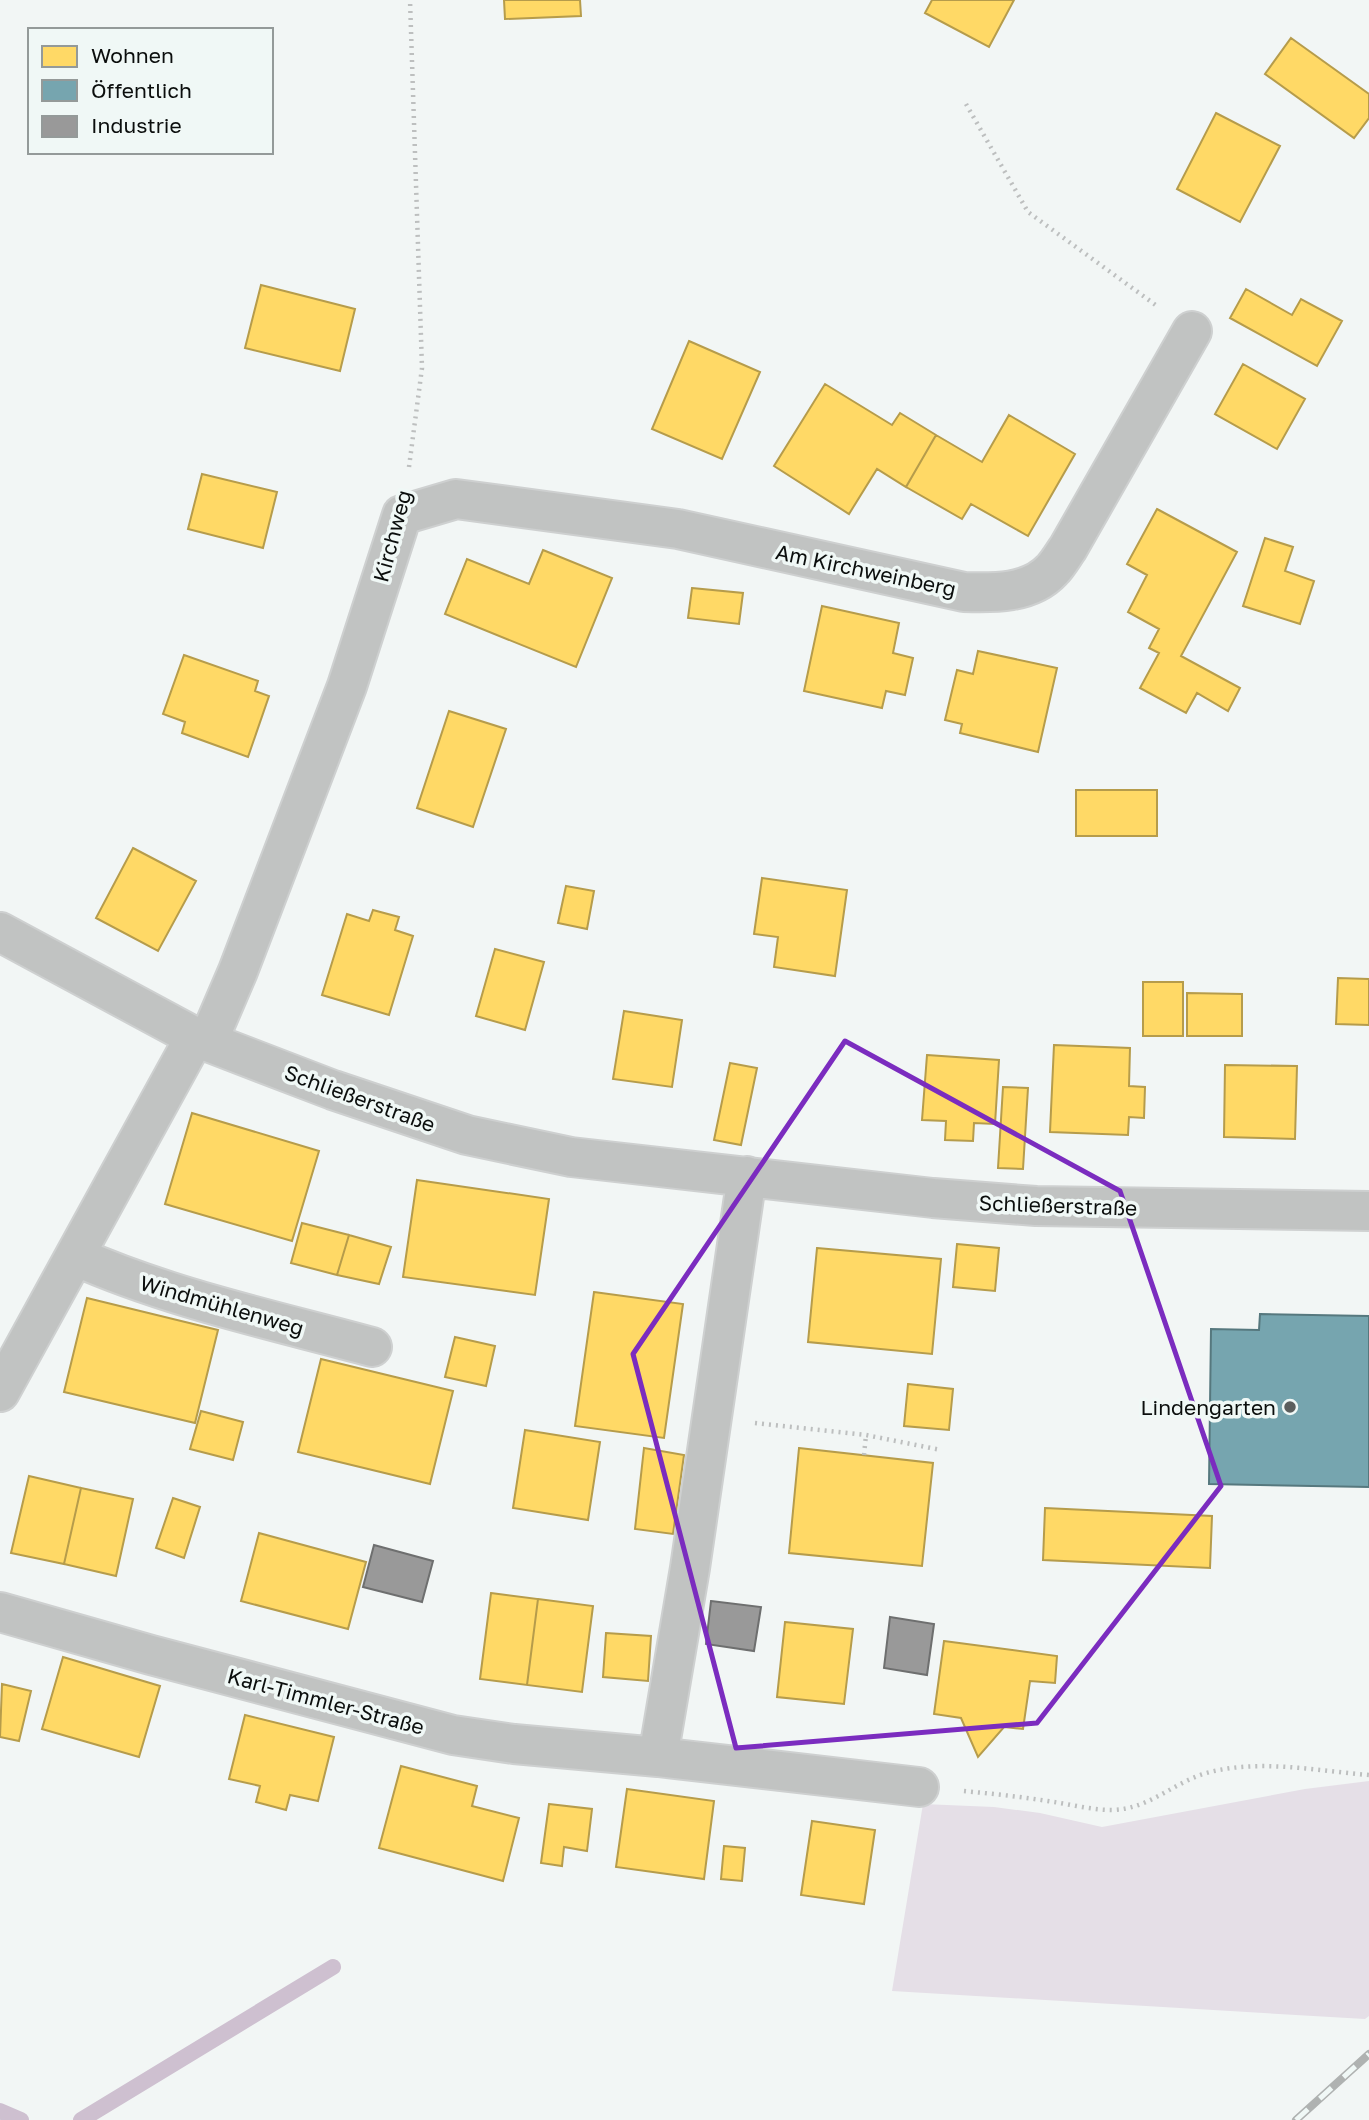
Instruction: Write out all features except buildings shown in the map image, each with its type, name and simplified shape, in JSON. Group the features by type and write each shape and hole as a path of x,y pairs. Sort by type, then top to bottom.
{"street":[{"name":"Am Kirchweinberg","path":"402,515 456,499 678,529 964,592 1000,593 1029,585 1051,572 1075,536 1192,331"},
{"name":"Kirchweg","path":"201,1039 243,958 348,686 402,515"},
{"name":"Schließerstraße","path":"0,932 201,1039 333,1090 467,1135 570,1157 933,1198 1037,1206 1369,1211"},
{"path":"0,1392 75,1256 201,1039"},
{"path":"659,1757 690,1567 747,1176"},
{"name":"Windmühlenweg","path":"75,1256 110,1272 197,1299 372,1347"},
{"name":"Karl-Timmler-Straße","path":"0,1612 453,1735 514,1744 659,1757 919,1787"}],"path":[{"name":"Kirchweg","path":"402,515 422,368 411,0"},
{"path":"966,104 1028,212 1192,331"},
{"path":"711,1418 866,1435 941,1450"},
{"path":"864,1455 866,1435"},
{"path":"919,1787 1010,1795 1112,1810 1146,1804 1170,1788 1208,1772 1242,1766 1280,1766 1369,1775"}],"highlighted area":[{"path":"845,1041 1120,1191 1221,1486 1037,1723 736,1748 633,1354"}],"shaded area":[{"path":"1369,1781 1369,2016 1365,2019 892,1991 923,1804 994,1807 1040,1813 1102,1827 1305,1789"}],"waterway":[{"path":"81,2120 333,1967"},
{"path":"0,2111 21,2120"}],"railway":[{"path":"1296,2120 1369,2054"}],"place":[{"name":"Lindengarten","path":"1290,1407"}]}
